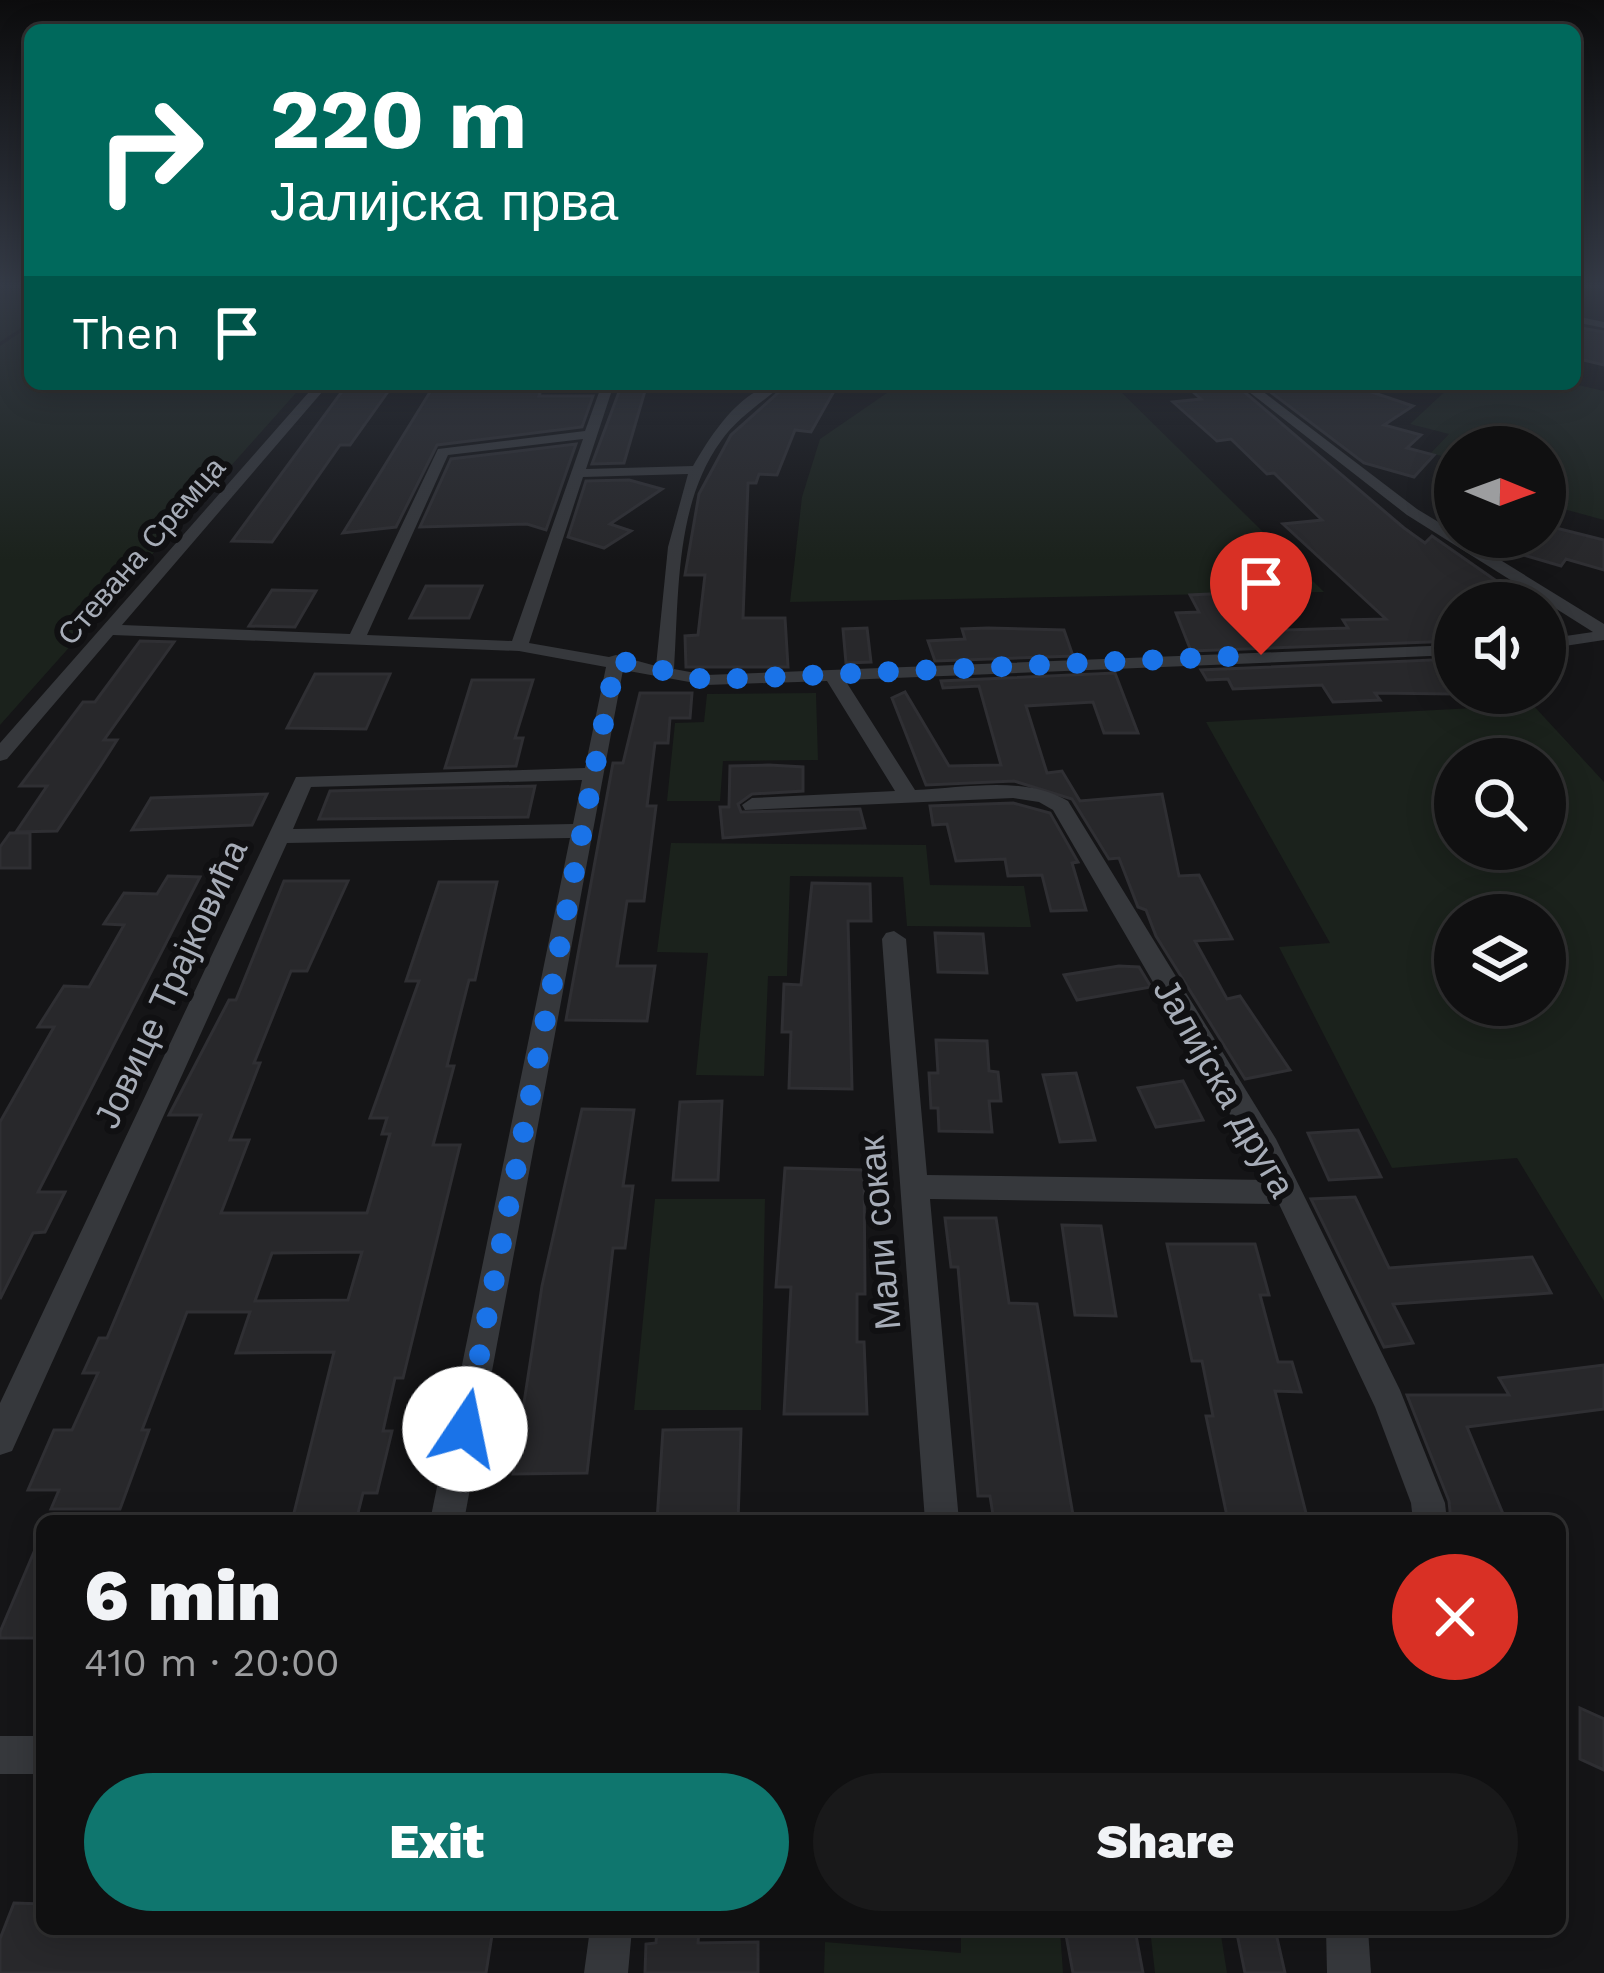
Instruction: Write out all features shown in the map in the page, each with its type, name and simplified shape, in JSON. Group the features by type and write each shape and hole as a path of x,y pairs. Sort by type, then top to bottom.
{"street":[{"name":"Стевана Сремца","path":"0,755 318,390"},
{"path":"519,646 606,390"},
{"path":"665,670 675,553 695,470 707,444 735,411 768,390"},
{"path":"1253,390 1412,512 1526,582"},
{"path":"357,637 443,452 592,434"},
{"path":"578,473 695,470"},
{"path":"1566,603 1604,607"},
{"path":"1566,607 1604,633"},
{"path":"107,630 519,646 706,680 1434,651"},
{"path":"1566,640 1604,633"},
{"path":"448,1515 616,660"},
{"path":"833,675 909,797"},
{"path":"280,836 303,781 593,774"},
{"name":"Јалијска друга","path":"752,806 1013,792 1044,796 1061,806 1266,1148 1389,1401 1429,1515"},
{"name":"Јовице Трајковића","path":"0,1438 280,836 583,831"},
{"name":"Мали сокак","path":"894,939 942,1515"},
{"path":"915,1187 1286,1192"},
{"path":"0,1755 36,1755"},
{"path":"606,1973 610,1935"},
{"path":"1348,1935 1348,1973"}],"shaded area":[{"path":"0,376 24,376 24,390 299,390 0,725"},
{"path":"1581,386 1604,391 1604,520 1566,510 1566,426 1434,426 1434,430 1410,424 1447,390 1581,390"},
{"path":"891,390 1119,390 1324,592 790,602 802,497 820,439"},
{"path":"816,693 818,760 723,761 720,801 667,801 675,723 704,722 707,694"},
{"path":"1434,710 1434,714 1541,714 1563,738 1434,738 1434,870 1566,870 1566,741 1604,782 1604,1301 1517,1158 1392,1168 1279,947 1330,943 1206,722"},
{"path":"671,843 926,845 930,885 1024,886 1031,927 907,926 903,877 790,876 787,976 768,976 764,1076 696,1075 708,953 657,952"},
{"path":"655,1199 765,1199 761,1410 634,1410"},
{"path":"961,1935 1060,1935 1063,1973 824,1973 825,1942 961,1953"},
{"path":"1151,1935 1221,1935 1227,1973 1155,1973"}],"building":[{"path":"343,390 389,390 350,445 340,445 272,542 232,541"},
{"path":"431,390 541,390 539,396 593,396 582,427 437,445 396,527 343,533"},
{"path":"620,390 645,390 624,463 592,464"},
{"path":"781,390 835,390 811,432 795,430 777,475 759,474 756,483 748,483 743,618 785,618 788,667 686,667 685,636 698,635 705,575 685,575 699,494 731,435"},
{"path":"1191,390 1242,390 1404,528 1425,543 1434,537 1434,558 1464,558 1498,582 1434,582 1434,642 1191,651 1176,613 1199,612 1190,595 1232,593 1256,631 1348,628 1343,620 1386,619 1283,524 1322,520 1274,473 1267,474 1231,439 1217,441 1173,402 1201,399"},
{"path":"1268,390 1366,390 1413,406 1384,425 1421,435 1407,448 1434,455 1414,477 1364,463"},
{"path":"576,444 546,530 527,524 420,527 451,459"},
{"path":"629,480 662,489 610,524 631,531 604,548 568,537 586,481"},
{"path":"1566,530 1604,540 1604,570 1566,559 1561,566 1534,558 1566,558"},
{"path":"426,586 482,586 469,618 410,618"},
{"path":"272,590 316,591 295,627 249,626"},
{"path":"867,628 871,662 846,663 843,629"},
{"path":"962,629 1064,630 1073,656 935,661 928,641 965,639"},
{"path":"140,641 174,642 104,740 117,740 101,765 57,831 16,832 47,786 20,786 83,702 95,702"},
{"path":"1434,660 1434,694 1375,693 1380,700 1333,702 1322,685 1233,689 1228,679 1207,680 1201,670"},
{"path":"1115,673 1138,733 1104,733 1093,702 1026,706 1047,773 1062,771 1080,801 1162,794 1179,876 1199,875 1232,939 1195,941 1227,999 1240,996 1290,1070 1245,1079 1156,936 1146,910 1138,907 1119,858 1109,859 1072,799 1014,781 926,785 892,698 905,692 949,766 1001,765 979,686 943,688 941,681"},
{"path":"315,674 390,674 366,729 287,728"},
{"path":"472,680 533,680 515,738 523,738 516,766 445,768"},
{"path":"640,693 692,693 690,718 670,718 668,743 655,743 647,806 656,806 644,901 627,901 617,966 655,966 647,1021 566,1020 613,763 623,763"},
{"path":"730,766 803,767 803,791 752,794 738,804 741,812 860,809 865,828 723,838 720,807 729,807"},
{"path":"535,786 528,817 319,819 330,791"},
{"path":"267,794 252,825 132,830 151,798"},
{"path":"1013,803 1050,813 1078,862 1072,863 1086,910 1051,911 1042,875 1008,876 1005,859 956,861 947,824 933,825 930,806"},
{"path":"10,833 30,833 30,868 0,868 0,847"},
{"path":"168,876 200,877 38,1192 65,1192 45,1232 33,1233 0,1299 0,1122 54,1027 38,1027 64,986 89,987 124,925 104,924 124,893 157,894"},
{"path":"284,881 348,881 307,971 291,971 254,1063 260,1063 230,1140 249,1140 221,1213 367,1213 390,1134 382,1134 387,1118 370,1118 419,981 406,981 439,882 497,882 475,980 469,980 447,1066 454,1066 433,1145 460,1145 403,1378 395,1378 383,1431 392,1431 377,1493 363,1493 358,1515 293,1515 334,1352 236,1353 250,1312 187,1312 142,1430 149,1430 120,1509 51,1509 59,1490 28,1490 54,1430 72,1430 98,1373 83,1373 99,1338 107,1338 201,1115 169,1115 229,1000 236,1000","holes":["362,1252 348,1300 255,1301 272,1253"]},
{"path":"812,883 870,884 871,921 848,921 852,1089 789,1088 791,1032 782,1032 784,984 801,985"},
{"path":"935,933 983,934 987,973 938,972"},
{"path":"1139,967 1151,987 1077,1000 1064,975"},
{"path":"936,1040 987,1041 989,1071 998,1072 1001,1101 989,1101 992,1132 939,1131 938,1108 931,1108 929,1073 938,1073"},
{"path":"1076,1073 1095,1140 1060,1142 1043,1075"},
{"path":"1183,1081 1203,1120 1156,1127 1138,1088"},
{"path":"722,1101 718,1180 673,1180 680,1102"},
{"path":"582,1109 634,1110 623,1186 633,1186 625,1248 613,1248 587,1473 513,1474 542,1286"},
{"path":"1358,1130 1381,1177 1329,1180 1308,1133"},
{"path":"785,1168 864,1170 865,1294 857,1294 857,1342 864,1342 867,1414 784,1414 791,1287 776,1287"},
{"path":"1355,1197 1389,1268 1532,1257 1551,1293 1393,1304 1413,1343 1384,1347 1311,1199"},
{"path":"945,1218 996,1218 1009,1303 1037,1304 1073,1515 993,1515 990,1496 978,1496 958,1267 951,1267"},
{"path":"1062,1225 1101,1226 1116,1316 1075,1315"},
{"path":"1167,1244 1255,1244 1269,1295 1260,1295 1278,1362 1292,1362 1301,1392 1275,1391 1306,1515 1227,1515 1206,1416 1213,1416 1202,1361 1192,1361"},
{"path":"1604,1365 1604,1409 1467,1427 1504,1515 1450,1515 1407,1395 1509,1395 1499,1378"},
{"path":"741,1429 738,1515 657,1515 663,1430"},
{"path":"36,1547 36,1638 0,1638"},
{"path":"1580,1708 1604,1719 1604,1770 1580,1759"},
{"path":"14,1903 36,1904 36,1935 492,1935 486,1973 0,1973 0,1939"},
{"path":"657,1935 699,1935 698,1943 758,1942 758,1973 645,1973 646,1944 656,1943"},
{"path":"1066,1935 1136,1935 1143,1973 1073,1973"},
{"path":"1237,1935 1276,1935 1285,1973 1245,1973"}],"route":[{"path":"465,1429 616,660 706,680 1261,655"}]}
